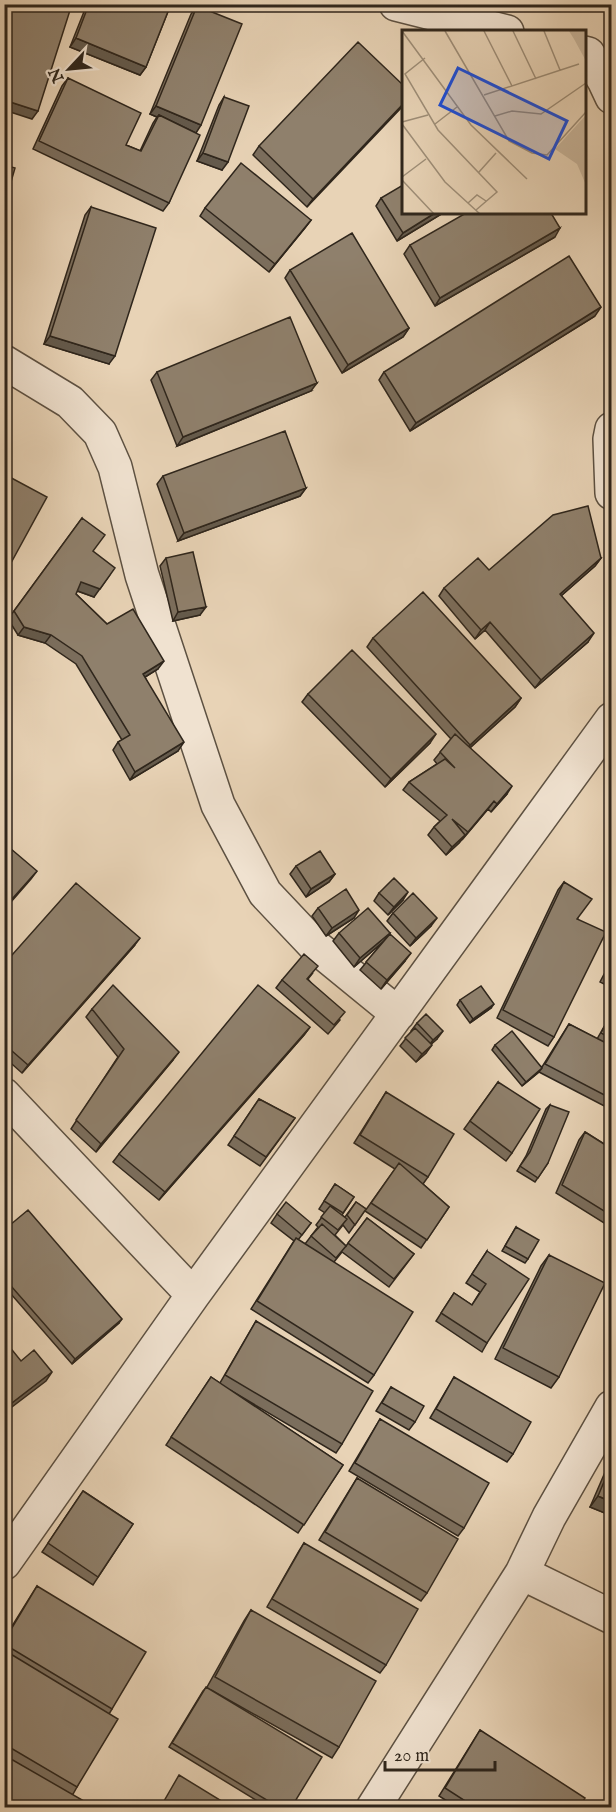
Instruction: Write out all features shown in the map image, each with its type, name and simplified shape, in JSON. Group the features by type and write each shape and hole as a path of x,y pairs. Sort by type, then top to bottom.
{"street":[{"path":"396,4 499,30"},
{"path":"586,53 612,97"},
{"path":"4,362 70,402 100,433 114,467 142,575 218,805 265,893 316,947 398,1014"},
{"path":"612,429 610,439 612,493"},
{"path":"4,1563 193,1294 612,719"},
{"path":"4,1095 193,1294"},
{"path":"373,1808 522,1573 549,1516 612,1407"},
{"path":"522,1573 612,1617"}],"building":[{"path":"5,4 72,4 38,111 4,100"},
{"path":"89,4 171,4 146,67 76,38"},
{"path":"197,6 242,24 201,125 156,106"},
{"path":"358,42 402,84 402,105 313,199 259,146"},
{"path":"68,78 141,113 126,145 141,151 159,115 200,135 169,203 39,141"},
{"path":"224,97 249,106 228,162 203,153"},
{"path":"241,163 311,220 275,264 205,208"},
{"path":"4,165 15,168 4,206"},
{"path":"402,186 402,214 433,214 403,233 381,198"},
{"path":"91,207 156,228 115,356 50,336"},
{"path":"464,214 552,214 560,228 440,298 410,245"},
{"path":"352,233 409,328 348,365 290,270"},
{"path":"569,256 601,307 416,423 384,372"},
{"path":"290,317 317,383 183,437 157,372"},
{"path":"285,431 306,488 184,533 163,476"},
{"path":"4,474 47,497 6,572 4,571"},
{"path":"588,506 601,558 560,594 594,633 541,680 490,622 481,630 444,588 478,558 489,570 553,515"},
{"path":"82,518 105,535 93,551 115,568 100,589 81,582 76,594 107,624 133,609 164,661 143,674 184,742 135,772 118,742 130,735 82,656 51,635 24,627 14,611"},
{"path":"193,552 206,607 178,612 166,558"},
{"path":"423,592 521,698 470,745 373,638"},
{"path":"352,650 436,734 391,779 308,694"},
{"path":"455,734 512,786 497,804 494,801 468,832 452,819 465,835 452,847 434,827 447,815 409,782 445,759 455,768 440,752"},
{"path":"4,843 37,871 4,908"},
{"path":"320,851 335,874 311,889 296,866"},
{"path":"394,878 408,892 394,907 379,893"},
{"path":"564,882 592,899 577,919 606,932 554,1037 503,1010"},
{"path":"76,883 140,938 28,1065 4,1044 4,964"},
{"path":"346,889 359,910 332,928 318,908"},
{"path":"413,893 437,918 416,938 393,913"},
{"path":"368,908 390,933 360,958 339,933"},
{"path":"390,934 411,953 387,980 366,962"},
{"path":"304,954 318,966 307,979 345,1012 334,1025 282,980"},
{"path":"612,962 612,977 605,974"},
{"path":"113,985 179,1052 101,1144 76,1120 124,1049 92,1009"},
{"path":"258,985 310,1027 165,1192 119,1154"},
{"path":"481,986 494,1004 473,1019 460,1000"},
{"path":"426,1014 443,1031 433,1040 417,1023"},
{"path":"609,1018 612,1019 612,1039 601,1033"},
{"path":"569,1024 612,1046 612,1099 545,1064"},
{"path":"415,1028 432,1045 422,1054 405,1038"},
{"path":"512,1031 542,1068 526,1082 495,1045"},
{"path":"498,1082 540,1109 512,1153 470,1121"},
{"path":"386,1092 454,1134 428,1177 360,1135"},
{"path":"259,1099 295,1118 266,1157 234,1136"},
{"path":"550,1105 569,1112 548,1163 538,1178 520,1166 530,1152"},
{"path":"585,1132 612,1149 612,1216 562,1185"},
{"path":"399,1163 449,1207 427,1240 371,1203"},
{"path":"335,1184 354,1197 343,1213 324,1201"},
{"path":"286,1202 311,1223 302,1235 277,1214"},
{"path":"356,1202 366,1209 355,1225 347,1215"},
{"path":"330,1206 347,1219 338,1230 321,1217"},
{"path":"28,1210 122,1319 75,1359 4,1278 4,1230"},
{"path":"367,1218 414,1254 394,1279 348,1243"},
{"path":"322,1224 346,1246 336,1258 311,1236"},
{"path":"516,1227 539,1240 528,1259 505,1246"},
{"path":"296,1238 413,1312 374,1375 257,1301"},
{"path":"487,1251 529,1279 487,1343 441,1313 454,1293 472,1305 486,1284 472,1274"},
{"path":"549,1255 605,1283 559,1377 503,1348"},
{"path":"256,1321 373,1391 342,1444 225,1375"},
{"path":"4,1340 21,1361 34,1350 52,1372 4,1409"},
{"path":"211,1377 343,1465 304,1525 171,1437"},
{"path":"454,1377 531,1422 513,1454 436,1409"},
{"path":"391,1387 424,1406 415,1422 382,1403"},
{"path":"380,1419 489,1483 464,1528 355,1463"},
{"path":"612,1463 612,1502 598,1496"},
{"path":"357,1478 458,1539 427,1593 325,1532"},
{"path":"83,1491 133,1524 98,1577 48,1543"},
{"path":"304,1543 418,1609 386,1665 272,1599"},
{"path":"37,1586 146,1652 112,1709 4,1644"},
{"path":"251,1610 376,1681 339,1747 215,1677"},
{"path":"9,1653 118,1719 77,1787 4,1744 4,1661"},
{"path":"206,1687 322,1757 291,1808 280,1808 172,1743"},
{"path":"480,1730 585,1798 579,1808 476,1808 445,1788"},
{"path":"4,1755 96,1808 4,1808"},
{"path":"179,1775 233,1808 160,1808"}]}
